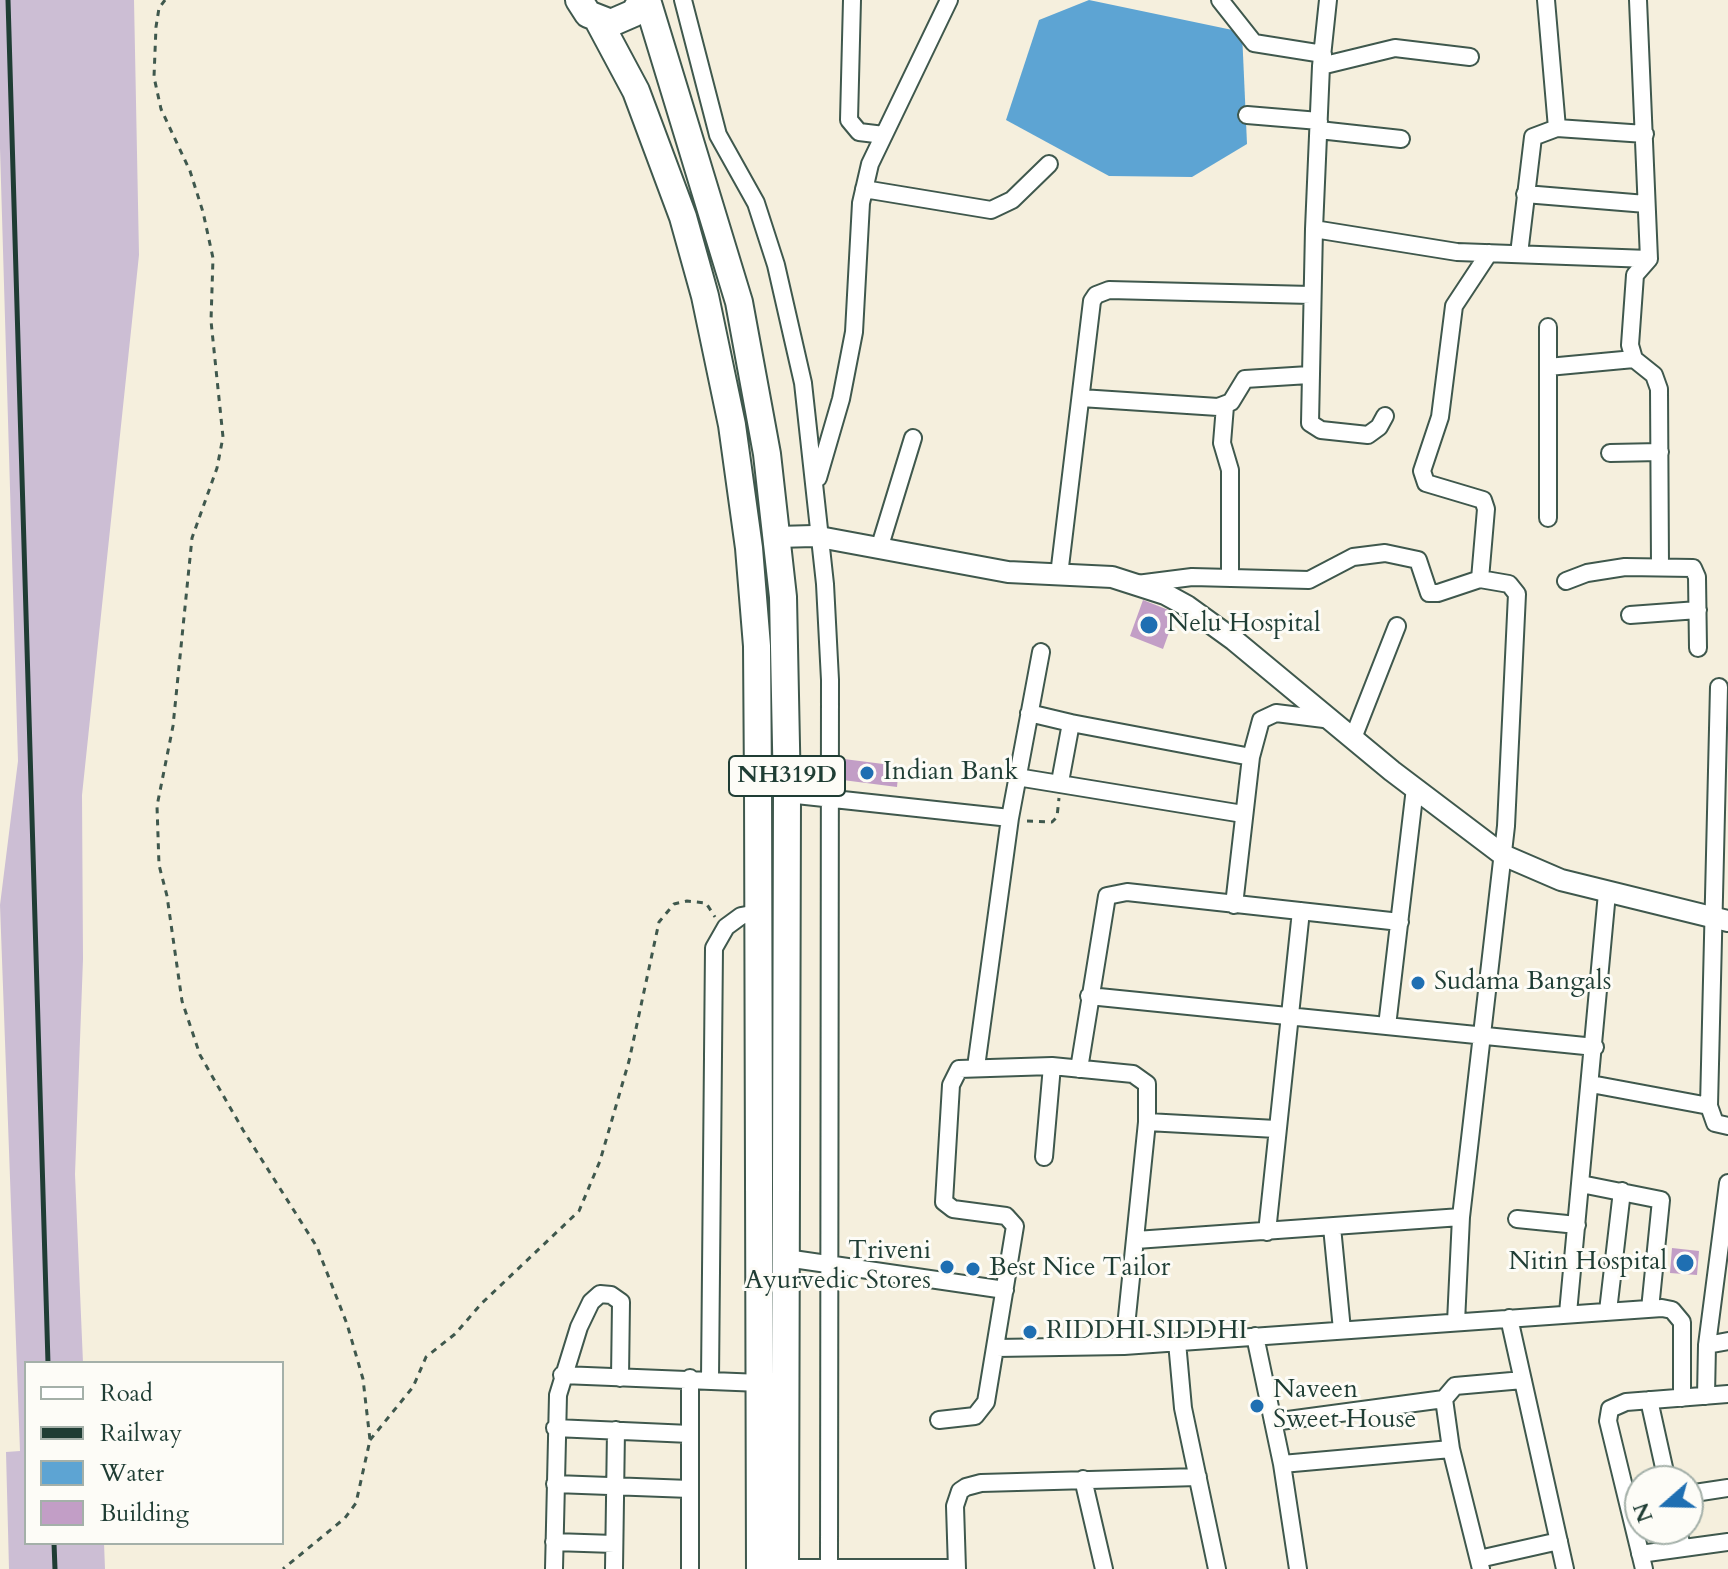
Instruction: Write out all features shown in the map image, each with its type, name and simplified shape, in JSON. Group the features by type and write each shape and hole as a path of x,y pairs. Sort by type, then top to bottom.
{"highway":[{"path":"579,0 588,14 598,20 623,20 645,0"},
{"name":"NH319D","path":"645,0 739,302 757,386 783,597 787,794 785,1568"},
{"name":"NH319D","path":"598,20 636,91 683,217 705,296 743,488 757,646 749,914 752,1383 760,1569"}],"street":[{"path":"683,0 718,135 756,203 776,265 803,383 815,488 830,680 829,1568"},
{"path":"852,0 849,120 859,132 884,135"},
{"path":"815,488 841,399 854,332 864,189 870,164 949,0"},
{"path":"1220,0 1254,43 1322,60 1395,48 1470,57"},
{"path":"1328,0 1322,60 1308,416 1314,427 1368,435 1379,427 1385,416"},
{"path":"1546,0 1557,128"},
{"path":"1638,0 1649,259 1636,272 1630,345 1634,359 1657,380 1660,567"},
{"path":"1247,115 1401,139"},
{"path":"1519,254 1531,142 1540,131 1557,128 1645,134"},
{"path":"864,189 991,210 1012,200 1049,164"},
{"path":"1525,194 1646,204"},
{"path":"1314,229 1422,248 1649,259"},
{"path":"1480,579 1486,509 1483,500 1426,483 1422,471 1440,417 1454,306 1470,275 1489,253"},
{"path":"1059,575 1092,301 1102,291 1311,295"},
{"path":"1548,327 1548,518"},
{"path":"1548,367 1634,359"},
{"path":"1081,398 1225,406 1235,398 1245,379 1309,375"},
{"path":"1225,406 1222,443 1230,470 1230,576"},
{"path":"879,549 913,438"},
{"path":"1610,453 1660,452"},
{"path":"777,537 819,538 965,567 1112,577 1137,584 1187,606 1503,855 1561,880 1721,920"},
{"path":"1137,584 1166,578 1230,576 1309,580 1353,557 1374,553 1407,555 1418,560 1429,593 1444,592 1480,579 1509,584 1518,599 1503,855 1461,1217 1456,1322"},
{"path":"1566,581 1602,570 1693,568 1698,648"},
{"path":"1630,615 1698,610"},
{"path":"1353,738 1397,626"},
{"path":"976,1067 1010,818 1041,652"},
{"path":"1719,687 1721,920 1709,1106 1715,1123 1728,1126"},
{"path":"1029,713 1251,757"},
{"path":"1234,905 1251,757 1261,720 1269,715 1332,720"},
{"path":"1060,782 1071,723"},
{"path":"1017,777 1243,814"},
{"path":"1387,1026 1415,788"},
{"path":"787,794 1010,818"},
{"path":"1079,1069 1107,896 1127,892 1400,922"},
{"path":"1568,1313 1607,893"},
{"path":"1267,1232 1287,1016 1301,911"},
{"path":"713,1379 714,948 723,930 749,914"},
{"path":"1089,996 1595,1047"},
{"path":"1044,1157 1052,1066"},
{"path":"939,1420 968,1418 982,1410 996,1348 1015,1226 1001,1215 947,1207 943,1194 951,1085 959,1069 1052,1066 1139,1076 1149,1092 1124,1346"},
{"path":"1591,1084 1709,1106"},
{"path":"1147,1122 1276,1129"},
{"path":"1706,1396 1707,1345 1728,1183"},
{"path":"1581,1184 1656,1197 1663,1208 1650,1309"},
{"path":"1608,1311 1622,1191"},
{"path":"1136,1240 1461,1217"},
{"path":"1517,1219 1577,1225"},
{"path":"1332,1227 1342,1330"},
{"path":"786,1258 1005,1290"},
{"path":"554,1569 555,1428 562,1375 591,1302 600,1294 611,1295 621,1302 620,1378"},
{"path":"996,1348 1124,1346 1568,1313 1672,1310 1682,1322 1682,1398"},
{"path":"1509,1318 1565,1569"},
{"path":"1255,1336 1282,1464 1298,1569"},
{"path":"1707,1345 1728,1341"},
{"path":"1177,1342 1183,1408 1217,1569"},
{"path":"562,1375 752,1383"},
{"path":"690,1378 690,1569"},
{"path":"1273,1422 1444,1399 1455,1386 1523,1380"},
{"path":"1728,1394 1616,1404 1608,1414 1642,1562 1682,1548 1728,1542"},
{"path":"1444,1399 1451,1449 1480,1564 1559,1541"},
{"path":"1649,1400 1663,1465"},
{"path":"555,1428 690,1434"},
{"path":"614,1569 616,1430"},
{"path":"1282,1464 1451,1449"},
{"path":"785,1568 957,1568 955,1506 960,1491 981,1483 1198,1477"},
{"path":"1083,1479 1104,1569"},
{"path":"555,1484 690,1489"},
{"path":"1704,1492 1728,1488"},
{"path":"554,1542 614,1544"}],"path":[{"path":"165,0 159,8 156,27 154,77 161,109 199,198 213,258 211,321 223,437 217,468 192,538 173,726 157,806 159,865 167,896 182,1001 200,1055 317,1247 347,1324 363,1379 370,1440 356,1503 345,1518 283,1569"},
{"path":"1010,818 1046,824 1052,822 1057,817 1060,782"},
{"path":"370,1440 407,1397 426,1357 455,1334 482,1303 579,1211 600,1161 625,1076 659,922 666,910 674,904 702,902 709,906 723,930"}],"shaded area":[{"path":"0,0 134,0 139,255 82,795 83,959 75,1174 83,1361 24,1361 24,1545 104,1545 105,1569 9,1569 6,1452 20,1451 0,905 18,761 0,148"}],"water":[{"path":"1089,0 1242,32 1247,144 1192,177 1109,176 1006,120 1039,20"}],"building":[{"path":"1143,600 1176,613 1163,649 1130,636"},
{"name":"Indian Bank","path":"836,758 899,766 897,787 835,779"},
{"path":"1672,1248 1699,1251 1697,1275 1670,1273"}],"railway":[{"path":"8,0 48,1361"},
{"path":"54,1545 55,1569"}],"place":[{"name":"Nelu Hospital","path":"1149,625"},
{"name":"Indian Bank","path":"867,773"},
{"name":"Sudama Bangals","path":"1418,983"},
{"name":"Nitin Hospital","path":"1685,1263"},
{"name":"Triveni Ayurvedic Stores","path":"947,1267"},
{"name":"Best Nice Tailor","path":"973,1269"},
{"name":"RIDDHI SIDDHI","path":"1030,1332"},
{"name":"Naveen Sweet House","path":"1257,1406"}]}
